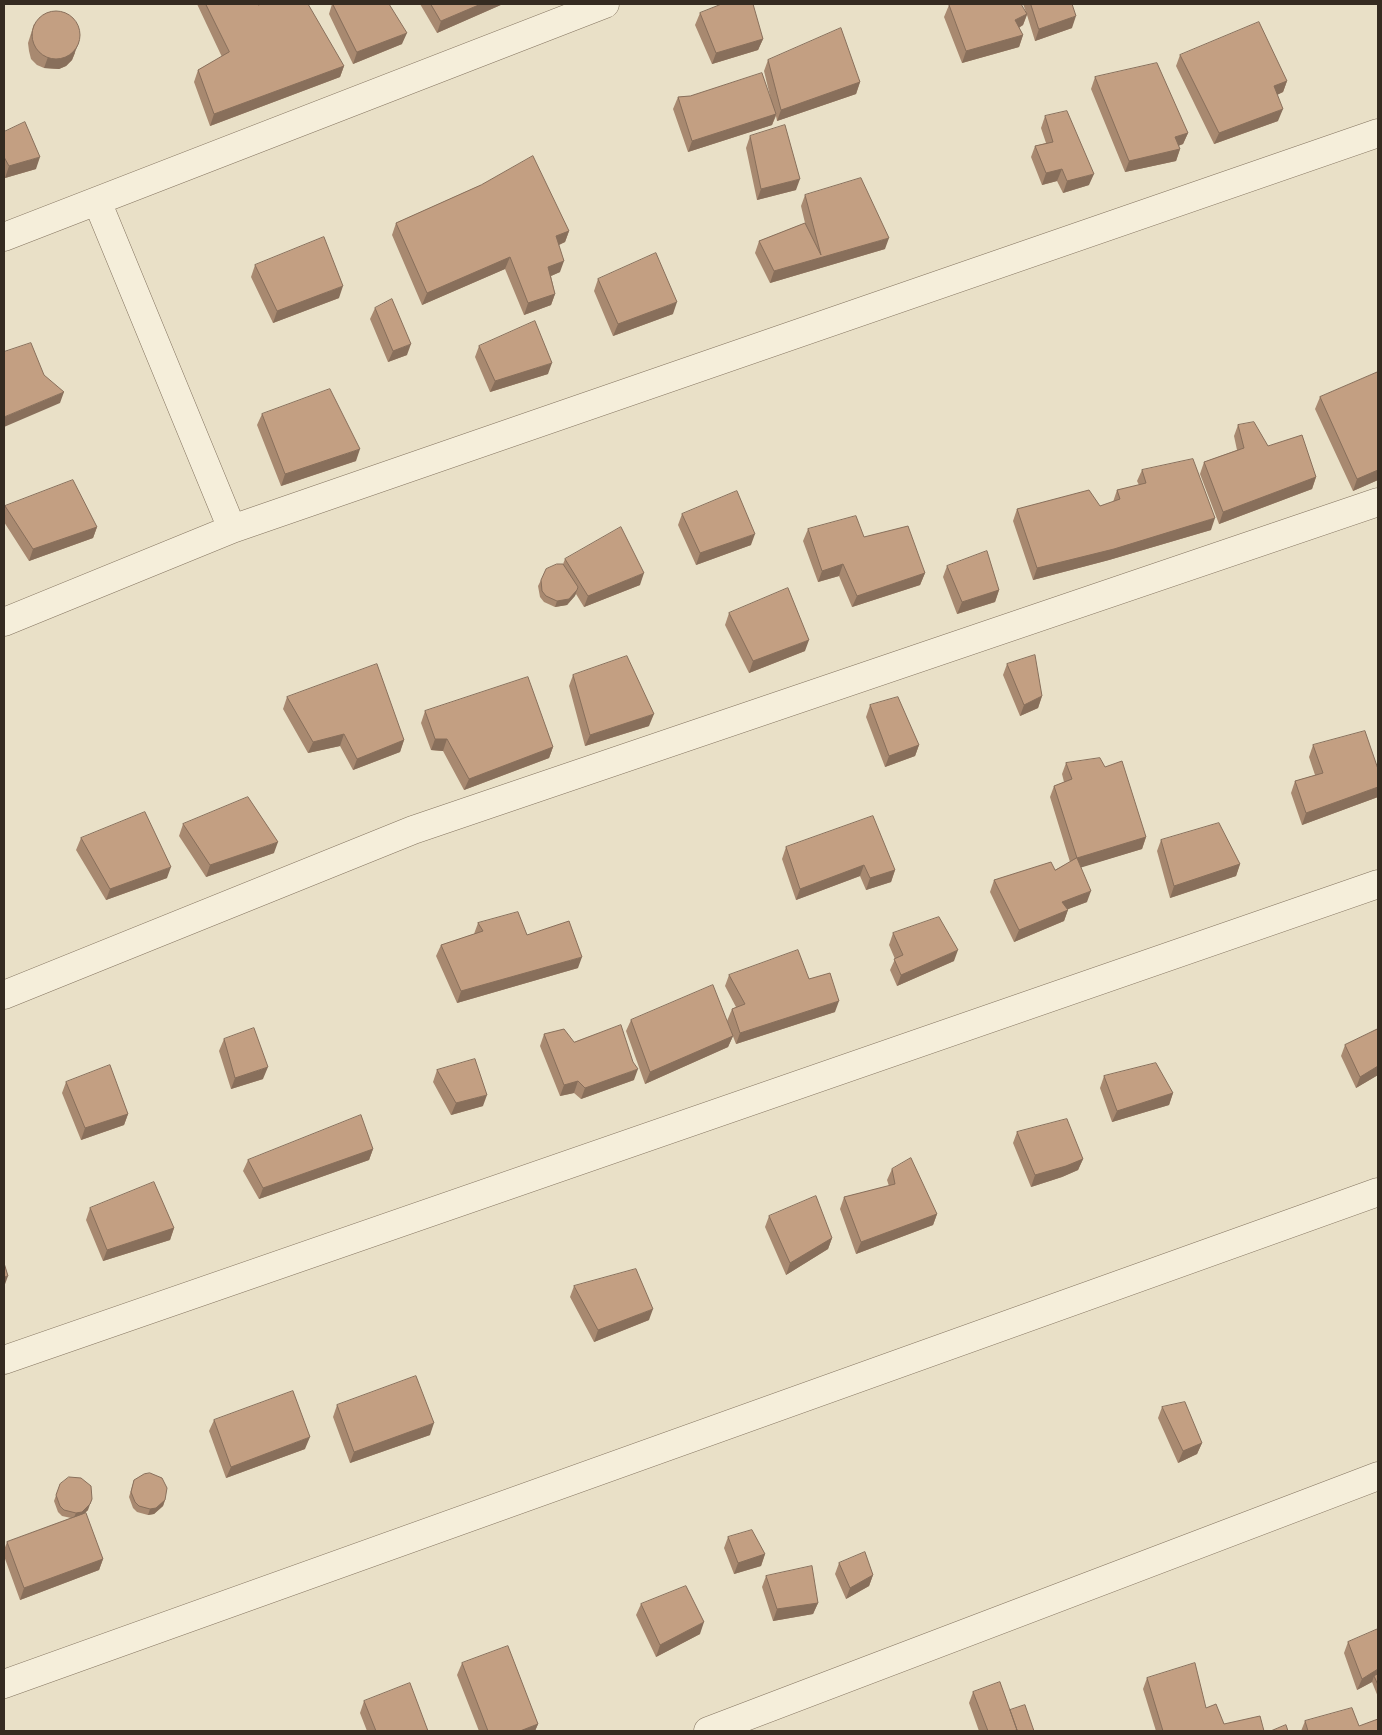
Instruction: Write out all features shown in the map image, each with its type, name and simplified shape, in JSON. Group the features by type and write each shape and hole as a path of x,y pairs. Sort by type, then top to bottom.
{"street":[{"path":"4,237 605,4"},
{"path":"4,622 232,528 1378,133"},
{"path":"97,201 232,528"},
{"path":"4,995 413,830 1378,502"},
{"path":"4,1360 1378,884"},
{"path":"4,1684 1378,1192"},
{"path":"708,1731 1378,1476"}],"building":[{"path":"206,4 308,4 344,66 214,114 198,70 229,52"},
{"path":"333,4 389,4 407,33 357,52"},
{"path":"431,4 481,4 441,21"},
{"path":"722,4 753,4 763,39 716,53 700,13"},
{"path":"1021,4 1027,14 1015,20 1023,35 966,51 949,5"},
{"path":"1031,4 1072,4 1076,16 1039,29"},
{"path":"56,11 65,13 73,18 78,26 80,35 78,44 73,52 65,57 56,59 47,57 39,52 34,44 32,35 34,26 39,18 47,13"},
{"path":"1259,22 1287,81 1274,86 1283,109 1219,133 1180,55"},
{"path":"841,28 860,82 781,110 768,60"},
{"path":"1157,63 1188,133 1175,137 1180,149 1129,161 1095,77"},
{"path":"762,73 776,114 692,141 678,97 690,96"},
{"path":"1067,111 1094,174 1067,181 1062,169 1046,173 1035,146 1053,142 1045,116"},
{"path":"25,122 40,157 9,166 4,157 4,132"},
{"path":"785,125 800,179 761,189 750,136"},
{"path":"533,156 569,231 556,236 564,261 548,267 555,294 528,303 510,257 427,293 396,223 481,185"},
{"path":"861,178 889,238 774,271 759,241 805,223 821,255 805,195"},
{"path":"324,237 343,286 277,311 255,265"},
{"path":"656,253 677,302 618,324 598,279"},
{"path":"392,299 411,344 393,351 375,308"},
{"path":"535,321 552,363 495,381 479,346"},
{"path":"31,343 44,375 64,392 4,417 4,352"},
{"path":"1378,372 1378,470 1357,479 1320,397"},
{"path":"330,389 360,449 285,474 262,414"},
{"path":"1254,422 1268,446 1302,435 1316,477 1223,512 1204,462 1244,448 1238,425"},
{"path":"1193,459 1215,518 1114,549 1037,568 1017,509 1089,490 1100,506 1120,499 1117,490 1146,483 1142,470"},
{"path":"73,480 97,527 33,549 5,506"},
{"path":"737,491 755,534 700,553 682,514"},
{"path":"856,516 864,537 908,526 925,573 857,596 843,564 822,571 808,529"},
{"path":"621,527 644,573 588,596 565,559"},
{"path":"987,551 999,590 962,602 947,566"},
{"path":"557,564 563,564 578,587 569,599 557,601 546,596 542,591 541,580 546,569"},
{"path":"788,588 809,640 753,661 729,613"},
{"path":"1035,655 1042,696 1024,705 1007,664"},
{"path":"627,656 654,714 590,735 573,675"},
{"path":"377,664 404,740 357,759 344,734 313,742 287,697"},
{"path":"528,677 553,747 469,779 447,739 435,739 425,711"},
{"path":"898,697 919,745 889,756 870,705"},
{"path":"1365,731 1378,769 1378,787 1306,813 1295,781 1323,773 1313,745"},
{"path":"1100,758 1105,767 1122,761 1146,837 1077,858 1054,786 1072,779 1066,763"},
{"path":"248,797 278,842 210,865 183,824"},
{"path":"145,812 171,867 110,889 81,838"},
{"path":"873,816 895,870 870,878 864,865 800,889 786,847"},
{"path":"1219,823 1240,864 1174,886 1161,840"},
{"path":"1077,858 1091,891 1062,902 1068,910 1019,930 994,880 1051,862 1055,870"},
{"path":"518,912 527,935 569,921 582,957 461,991 441,945 483,931 478,923"},
{"path":"939,917 958,950 901,975 894,959 903,955 893,933"},
{"path":"798,950 809,979 830,973 839,1001 740,1033 732,1009 745,1004 729,975"},
{"path":"713,985 733,1036 650,1072 631,1020"},
{"path":"621,1025 633,1062 638,1069 585,1088 578,1081 564,1085 544,1034 564,1029 574,1042"},
{"path":"254,1028 268,1067 235,1078 224,1039"},
{"path":"1378,1029 1378,1066 1360,1077 1345,1045"},
{"path":"475,1059 487,1095 456,1103 437,1070"},
{"path":"1156,1063 1173,1093 1117,1111 1104,1076"},
{"path":"110,1065 128,1114 85,1128 66,1082"},
{"path":"361,1115 373,1149 263,1188 248,1160"},
{"path":"1067,1119 1083,1159 1035,1175 1017,1132"},
{"path":"911,1158 937,1214 861,1242 844,1197 895,1184 892,1169"},
{"path":"154,1182 174,1228 107,1250 90,1208"},
{"path":"816,1196 832,1238 790,1263 769,1216"},
{"path":"4,1263 8,1276 4,1277"},
{"path":"636,1269 653,1309 598,1330 574,1286"},
{"path":"416,1376 434,1423 354,1452 337,1405"},
{"path":"293,1391 310,1437 231,1467 214,1420"},
{"path":"1185,1402 1202,1443 1183,1451 1162,1407"},
{"path":"150,1473 162,1478 167,1488 165,1500 156,1508 150,1509 139,1506 131,1492 134,1480"},
{"path":"69,1477 81,1478 91,1486 92,1499 82,1512 76,1513 64,1510 60,1506 56,1495 60,1484"},
{"path":"86,1513 103,1559 24,1588 7,1542"},
{"path":"752,1530 765,1554 738,1563 728,1537"},
{"path":"865,1552 873,1575 850,1588 839,1563"},
{"path":"812,1566 818,1603 777,1609 766,1576"},
{"path":"686,1586 704,1622 660,1645 641,1604"},
{"path":"1378,1629 1378,1669 1362,1679 1348,1642"},
{"path":"508,1646 538,1724 520,1731 488,1731 462,1663"},
{"path":"1195,1663 1206,1708 1216,1704 1224,1724 1260,1716 1264,1731 1163,1731 1147,1678"},
{"path":"1378,1674 1378,1685 1374,1676"},
{"path":"1000,1682 1017,1730 988,1731 973,1692"},
{"path":"410,1683 428,1731 376,1731 364,1701"},
{"path":"1025,1705 1034,1731 1017,1731 1010,1710"},
{"path":"1352,1708 1359,1726 1378,1719 1378,1731 1308,1731 1305,1721"},
{"path":"1286,1725 1288,1731 1271,1731"}]}
